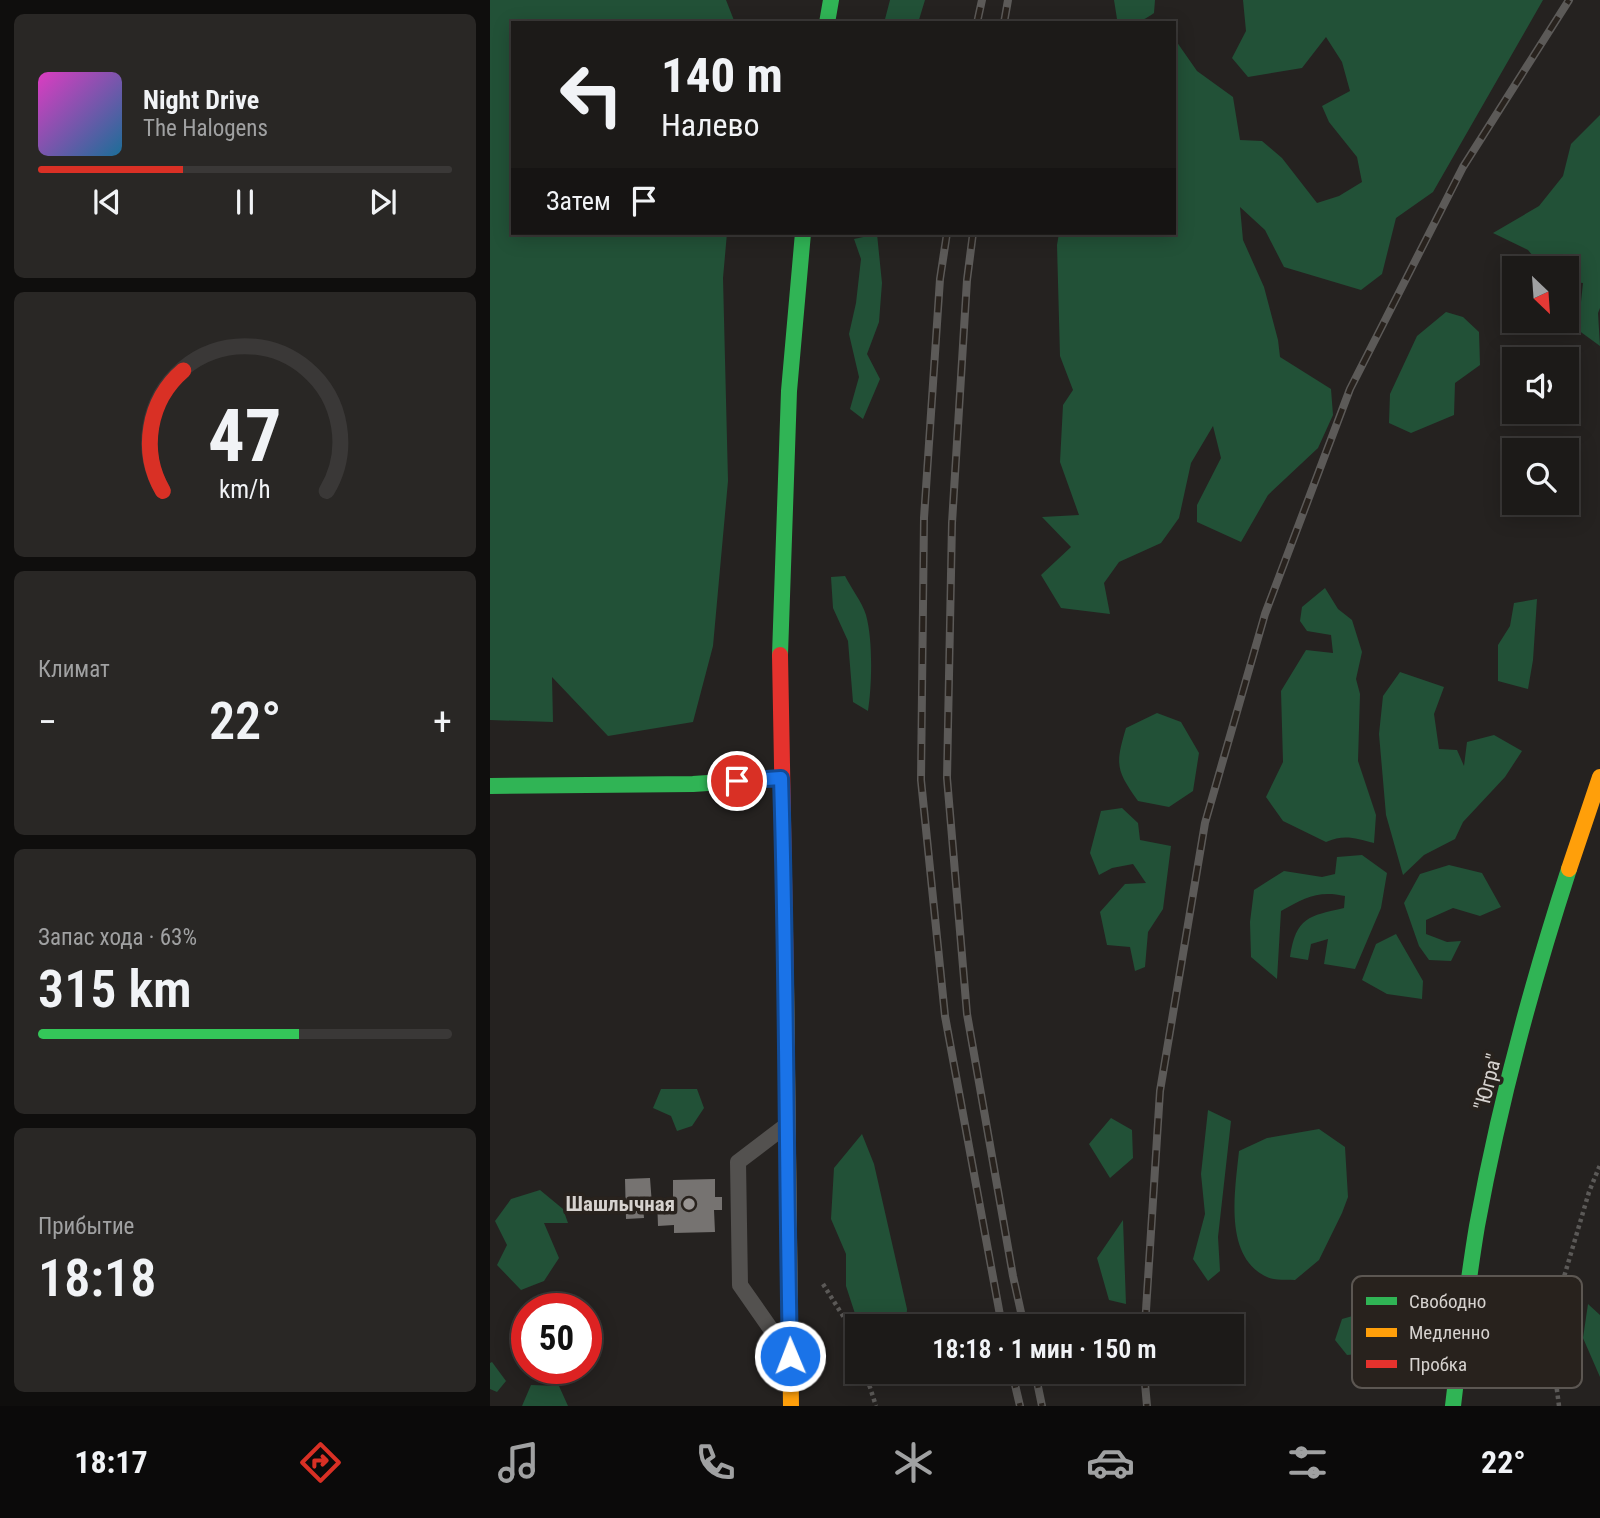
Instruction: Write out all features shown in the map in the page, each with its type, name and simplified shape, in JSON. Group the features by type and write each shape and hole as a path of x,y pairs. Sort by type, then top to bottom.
{"main road":[{"path":"827,21 831,0"},
{"path":"791,1406 780,640 789,391 803,235"},
{"name":"\"Югра\"","path":"1471,1276 1482,1202 1544,945 1600,777"},
{"path":"490,786 693,784 781,778"},
{"name":"\"Югра\"","path":"1453,1406 1456,1388"}],"lane":[{"path":"786,1126 738,1162 740,1285 790,1356"}],"path":[{"path":"1564,1276 1589,1192 1600,1165"},
{"path":"821,1281 845,1319"},
{"path":"869,1384 876,1406"},
{"path":"1557,1388 1559,1406"}],"green space":[{"path":"490,0 726,0 734,21 511,21 511,235 727,235 723,278 728,481 713,646 693,722 608,736 552,677 553,722 490,720"},
{"path":"890,0 925,0 919,21 885,21"},
{"path":"1114,0 1155,0 1154,13 1145,19 1117,19"},
{"path":"1243,0 1543,0 1433,192 1396,218 1382,274 1361,290 1284,267 1265,230 1240,207 1243,240 1264,287 1280,357 1331,389 1333,415 1318,448 1268,495 1241,542 1197,522 1197,505 1221,458 1213,426 1191,463 1179,518 1161,543 1119,562 1104,583 1110,614 1061,608 1041,575 1071,547 1042,517 1079,515 1060,462 1063,405 1073,390 1060,356 1059,235 1176,235 1176,41 1197,71 1233,97 1240,140 1262,141 1282,158 1317,203 1339,196 1362,182 1357,157 1329,122 1322,106 1350,91 1342,62 1326,37 1302,68 1248,77 1232,58 1246,31"},
{"path":"1600,115 1600,346 1579,331 1583,283 1579,283 1579,256 1533,256 1528,250 1493,233 1539,206 1563,176 1571,144"},
{"path":"877,235 882,283 879,322 867,354 880,379 863,419 850,409 859,377 849,334 861,259 854,239"},
{"path":"1446,312 1463,317 1479,332 1480,365 1455,383 1454,415 1411,433 1389,423 1390,394 1417,336"},
{"path":"845,576 862,605 868,625 871,663 868,711 853,702 848,641 833,608 831,577"},
{"path":"1325,588 1338,609 1352,620 1362,652 1356,679 1360,694 1358,761 1376,815 1374,843 1344,837 1326,842 1283,821 1266,797 1283,762 1281,691 1306,650 1333,653 1331,635 1307,631 1300,621 1302,607"},
{"path":"1537,599 1528,689 1498,681 1498,645 1510,626 1514,603"},
{"path":"1400,672 1444,687 1434,714 1439,749 1457,750 1464,766 1467,742 1494,735 1522,751 1505,777 1463,822 1455,839 1424,855 1403,875 1386,815 1379,734 1383,696"},
{"path":"1157,713 1181,722 1199,753 1193,791 1169,807 1138,801 1125,782 1120,767 1120,751 1126,728"},
{"path":"1122,808 1138,823 1140,840 1171,846 1163,909 1148,932 1145,967 1135,971 1130,947 1107,945 1100,912 1125,884 1146,883 1133,864 1112,868 1099,875 1090,853 1101,811"},
{"path":"1362,855 1387,873 1381,908 1355,969 1324,964 1328,939 1311,944 1308,960 1290,957 1296,934 1306,920 1344,908 1345,896 1335,894 1312,896 1281,911 1277,979 1251,957 1250,922 1254,890 1284,871 1322,877 1335,874 1337,857"},
{"path":"1449,865 1482,873 1501,907 1480,916 1453,908 1426,920 1426,934 1447,942 1461,941 1451,961 1429,960 1419,946 1404,903 1420,874"},
{"path":"1396,934 1423,981 1422,999 1387,994 1362,980 1376,944"},
{"path":"661,1089 697,1089 704,1108 692,1126 677,1131 671,1116 653,1108"},
{"path":"1208,1110 1231,1121 1218,1237 1220,1271 1208,1281 1193,1259 1205,1214 1201,1174"},
{"path":"1111,1118 1132,1130 1133,1158 1110,1178 1089,1144"},
{"path":"1319,1129 1345,1147 1348,1197 1319,1260 1295,1280 1267,1277 1253,1267 1238,1239 1234,1203 1239,1151 1267,1138"},
{"path":"862,1134 874,1164 907,1314 855,1314 846,1286 846,1254 831,1219 834,1168"},
{"path":"540,1190 563,1209 568,1223 544,1223 559,1258 544,1281 521,1290 497,1265 507,1245 495,1221 511,1199"},
{"path":"1123,1220 1126,1304 1109,1300 1097,1258"},
{"path":"1588,1304 1600,1315 1600,1377 1583,1338"},
{"path":"1352,1316 1352,1355 1347,1355 1335,1340 1342,1319"},
{"path":"492,1362 506,1381 497,1392 490,1389"},
{"path":"531,1385 559,1386 568,1406 522,1406"}],"building":[{"path":"650,1178 652,1205 643,1206 644,1218 626,1219 625,1179"},
{"name":"Шашлычная","path":"715,1179 715,1197 722,1197 722,1210 714,1210 715,1232 674,1233 674,1225 658,1226 657,1198 673,1198 673,1180"}],"railway":[{"path":"977,21 982,0"},
{"path":"1004,21 1008,0"},
{"path":"1146,1314 1160,1091 1205,823 1265,614 1350,389 1463,167 1569,0"},
{"path":"947,235 940,279 924,518 921,780 945,1016 1000,1314"},
{"path":"973,235 967,280 952,523 947,778 967,1014 1021,1314"},
{"path":"1015,1384 1020,1406"},
{"path":"1037,1384 1042,1406"},
{"path":"1145,1384 1147,1406"}],"traffic: fast":[{"path":"827,21 831,0"},
{"path":"780,655 789,391 803,235"},
{"path":"490,786 693,784 781,778"},
{"path":"1469,1276 1486,1181 1506,1091 1529,1001 1569,869"},
{"path":"1453,1406 1455,1388"}],"traffic: slow":[{"path":"1569,869 1600,777"},
{"path":"786,984 791,1406"}],"traffic: jam":[{"path":"780,655 786,984"}],"place":[{"name":"Шашлычная","path":"689,1204"}],"route":[{"path":"737,781 781,778 790,1356"}]}
